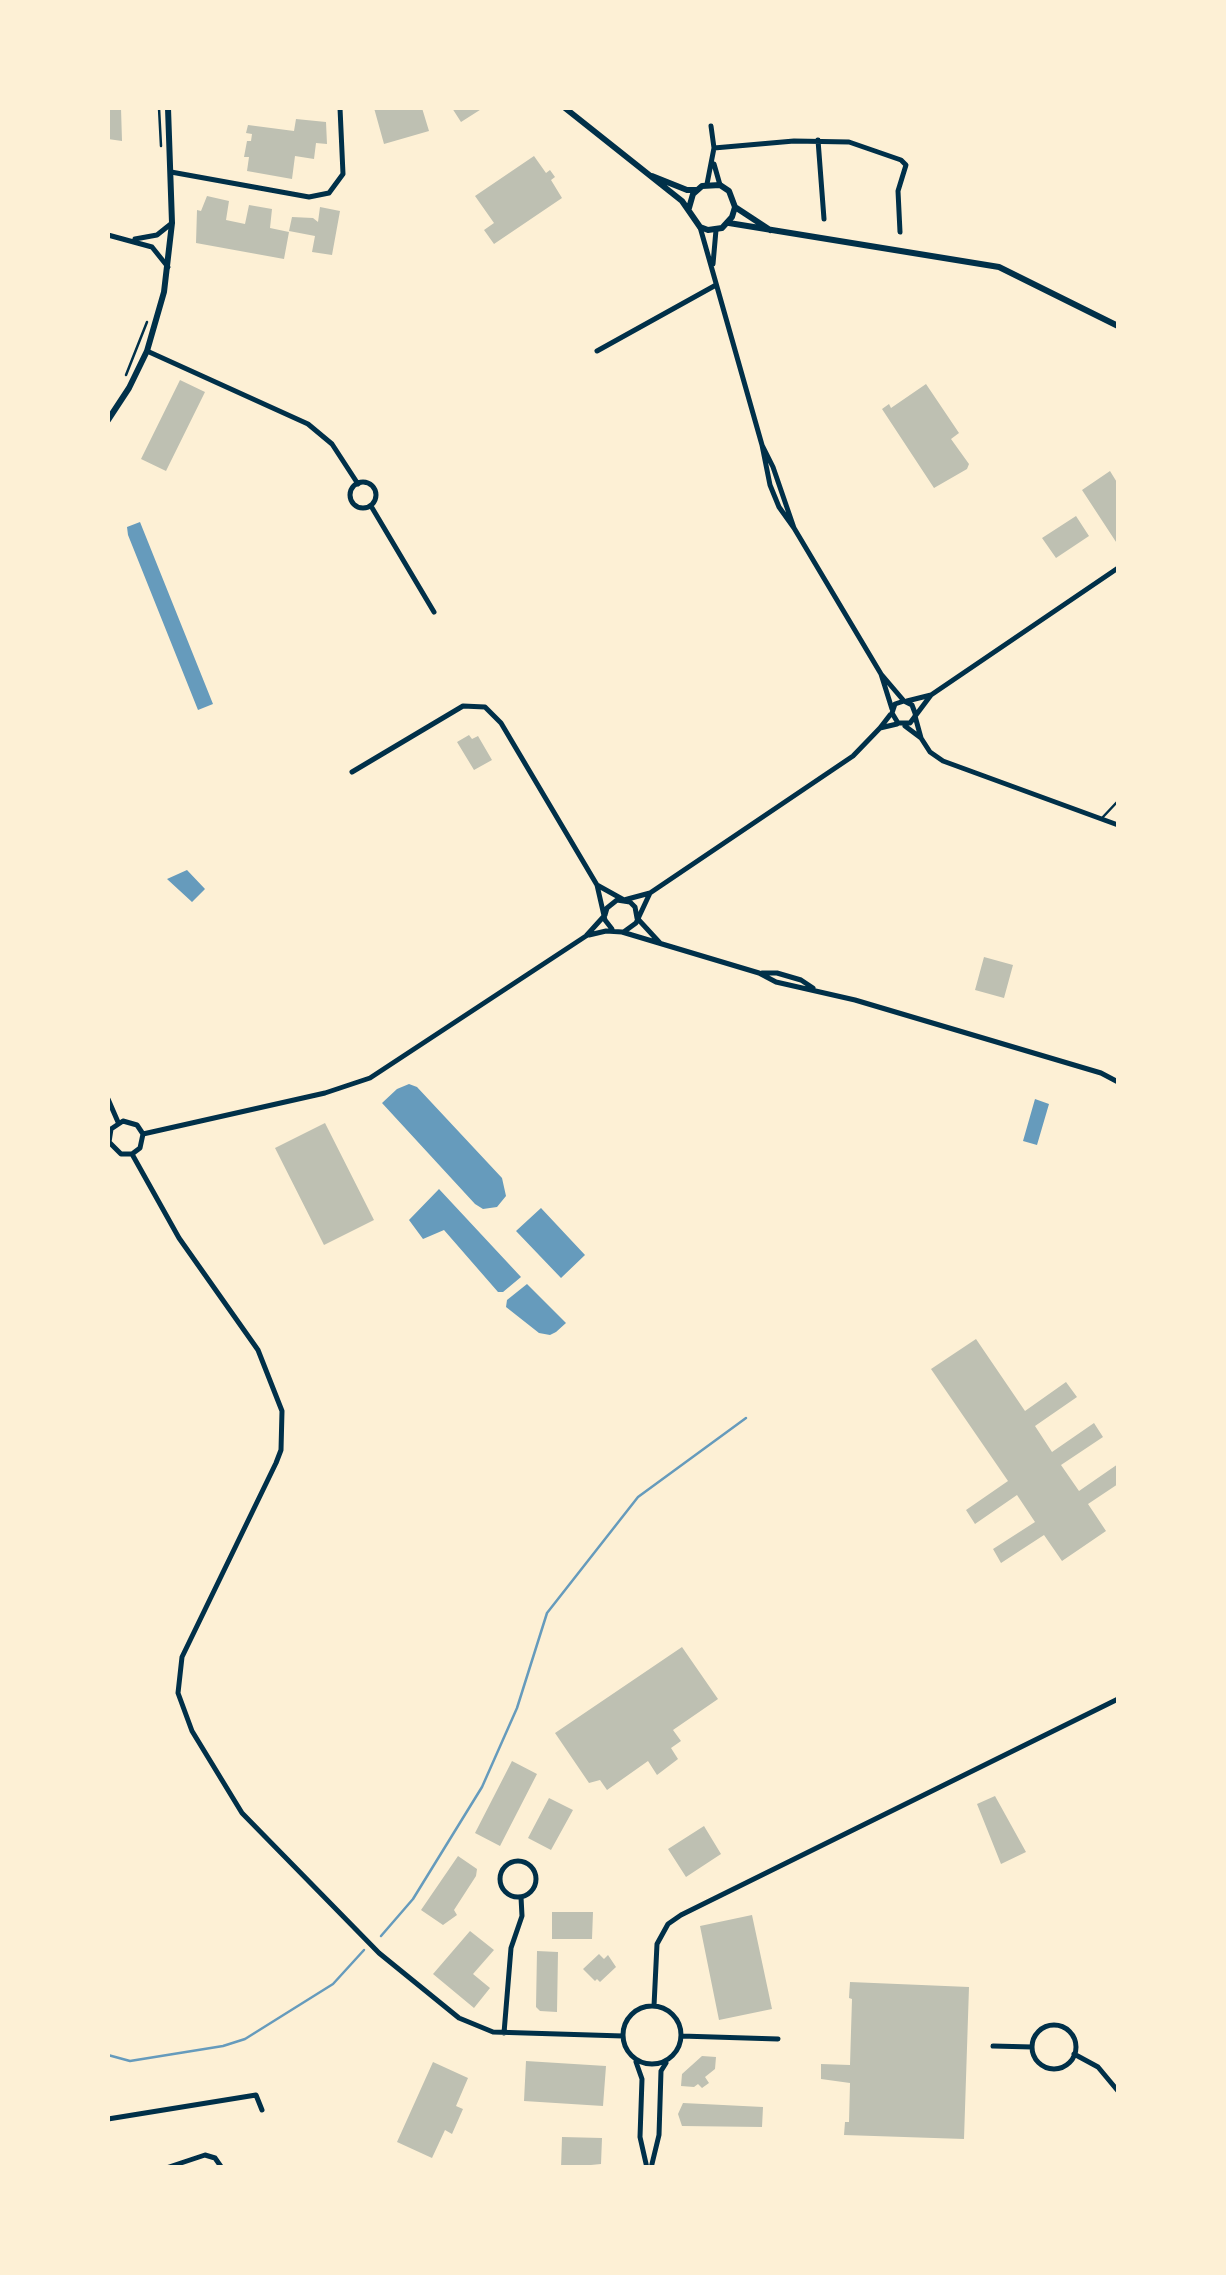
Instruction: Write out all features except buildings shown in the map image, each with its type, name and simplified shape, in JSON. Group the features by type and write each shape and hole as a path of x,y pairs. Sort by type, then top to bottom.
{"main road":[{"path":"108,420 146,351 168,267 172,223 168,108"},
{"path":"565,108 688,208 700,227 716,230 728,223 735,207"},
{"path":"646,174 688,190 720,185 729,191 735,207 776,233"},
{"path":"688,208 697,190"},
{"path":"728,223 998,267 1118,326"}],"street":[{"path":"170,172 309,197 329,193 343,174 340,108"},
{"path":"711,126 720,185"},
{"path":"714,148 818,140 849,142 902,160 906,165 898,191 900,232"},
{"path":"818,140 824,219"},
{"path":"707,184 714,161"},
{"path":"132,240 157,235 172,223"},
{"path":"700,227 774,496 881,674 915,714 920,738"},
{"path":"712,267 716,230"},
{"path":"108,235 158,251 168,267"},
{"path":"597,352 716,285"},
{"path":"146,351 308,424 332,444 358,484"},
{"path":"365,482 374,488 376,500 371,506 362,508 352,502 352,490 358,484 365,482"},
{"path":"371,506 434,612"},
{"path":"880,728 910,723 931,694 1118,568"},
{"path":"881,674 900,724 942,761 1118,825"},
{"path":"142,1134 325,1093 387,1068 586,936 611,903 650,893 853,756 905,701 931,694"},
{"path":"352,772 463,706 485,706 500,722 598,884 607,924 619,932 760,973 786,985 814,988 1118,1078"},
{"path":"598,884 634,907 637,918 660,944"},
{"path":"586,936 632,928 650,893"},
{"path":"108,1100 118,1122"},
{"path":"118,1122 133,1122 142,1134 140,1148 132,1154 121,1154 108,1142 111,1128 118,1122"},
{"path":"132,1154 179,1238 258,1350 282,1412 281,1450 276,1463 182,1658 178,1683 181,1708 236,1806 370,1945 467,2023 485,2031 622,2036"},
{"path":"654,2006 657,1944 663,1930 681,1914 1118,1700"},
{"path":"516,1861 533,1868 537,1880 532,1891 521,1897 507,1893 500,1878 505,1866 516,1861"},
{"path":"504,2032 511,1948 522,1916 521,1897"},
{"path":"654,2006 670,2012 681,2036 680,2046 661,2071 657,2148 648,2168 642,2148 642,2079 622,2036 635,2011 654,2006"},
{"path":"1057,2026 1070,2032 1076,2046 1066,2065 1054,2069 1040,2065 1032,2047 1042,2028 1057,2026"},
{"path":"681,2036 778,2040"},
{"path":"992,2046 1032,2047"},
{"path":"1074,2054 1098,2066 1118,2091"},
{"path":"634,2059 651,2065 668,2060"},
{"path":"108,2119 256,2094 262,2110"},
{"path":"642,2148 657,2148"},
{"path":"166,2168 207,2155 222,2168"}],"lane":[{"path":"1100,819 1118,801"}],"path":[{"path":"159,108 162,159"},
{"path":"123,382 147,322"}],"water":[{"path":"140,522 213,704 198,710 128,535 127,527"},
{"path":"187,870 205,889 192,902 167,879"},
{"path":"409,1084 417,1087 502,1178 506,1196 497,1207 483,1209 475,1204 382,1103"},
{"path":"1035,1099 1049,1104 1037,1145 1023,1141"},
{"path":"439,1189 521,1277 503,1292 498,1292 444,1230 423,1239 409,1220"},
{"path":"541,1208 585,1255 561,1278 516,1231"},
{"path":"527,1284 566,1323 556,1332 539,1333 506,1307 507,1300"}],"waterway":[{"path":"381,1936 413,1899 482,1787 517,1708 547,1613 638,1497 746,1418"},
{"path":"108,2055 130,2061 245,2039 333,1984 364,1950"}]}
